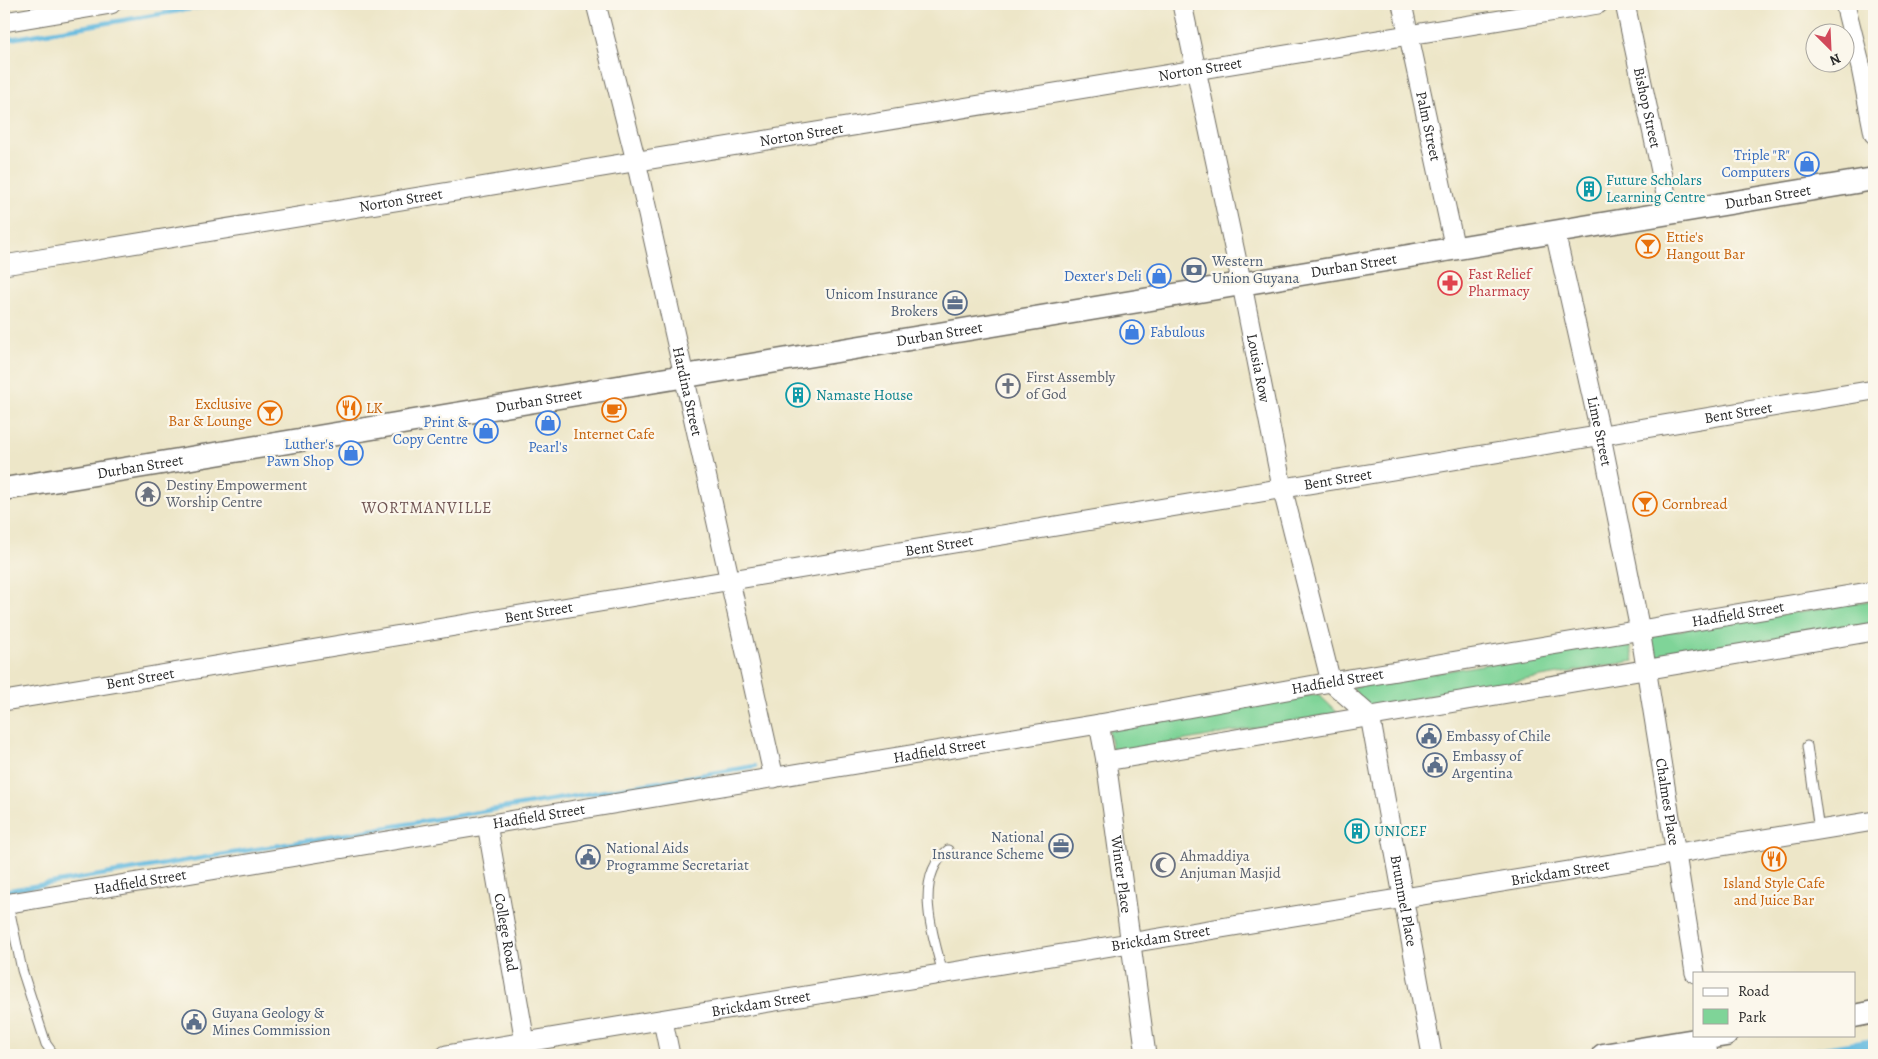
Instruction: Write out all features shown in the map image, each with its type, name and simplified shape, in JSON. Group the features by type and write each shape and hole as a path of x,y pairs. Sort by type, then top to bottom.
{"street":[{"path":"4,22 110,4"},
{"name":"Hardina Street","path":"596,4 636,161 774,778"},
{"name":"Lousia Row","path":"1182,4 1242,285 1282,487 1331,682"},
{"name":"Palm Street","path":"1402,4 1455,249"},
{"name":"Norton Street","path":"4,265 1598,4"},
{"name":"Bishop Street","path":"1625,4 1670,213"},
{"path":"1845,4 1861,68 1874,134"},
{"name":"Durban Street","path":"4,489 1874,179"},
{"name":"Lime Street","path":"1555,232 1601,436 1640,630"},
{"name":"Bent Street","path":"4,701 1874,390"},
{"name":"Hadfield Street","path":"6,903 1099,724 1331,682 1874,591"},
{"name":"Chalmes Place","path":"1640,630 1648,669 1696,972"},
{"path":"1106,761 1874,631"},
{"path":"1331,682 1370,716"},
{"name":"Brummel Place","path":"1370,716 1432,1055"},
{"name":"Winter Place","path":"1099,724 1106,761 1146,1055"},
{"name":"Brickdam Street","path":"446,1055 1874,821"},
{"name":"College Road","path":"487,824 524,1042"},
{"path":"1856,1016 1874,1012"},
{"path":"663,1020 670,1055"},
{"path":"1604,1055 1711,1041"}],"lane":[{"path":"1807,746 1820,830"},
{"path":"943,974 928,904 930,877 938,861 948,850"},
{"path":"6,903 22,970 46,1044 54,1055"}],"green space":[{"path":"1874,600 1874,623 1653,658 1650,635"},
{"path":"1629,640 1634,661 1367,707 1352,687"},
{"path":"1318,694 1338,713 1113,753 1108,730"}],"waterway":[{"path":"4,40 220,4"},
{"path":"4,891 755,766"},
{"path":"1819,1055 1874,1046"}],"place":[{"name":"Triple \"R\" Computers","path":"1807,164"},
{"name":"Future Scholars Learning Centre","path":"1589,189"},
{"name":"Ettie's Hangout Bar","path":"1648,246"},
{"name":"Western Union Guyana","path":"1194,270"},
{"name":"Dexter's Deli","path":"1159,276"},
{"name":"Fast Relief Pharmacy","path":"1450,283"},
{"name":"Unicom Insurance Brokers","path":"955,303"},
{"name":"Fabulous","path":"1132,332"},
{"name":"First Assembly of God","path":"1008,386"},
{"name":"Namaste House","path":"798,395"},
{"name":"LK","path":"349,408"},
{"name":"Internet Cafe","path":"614,410"},
{"name":"Exclusive Bar & Lounge","path":"270,413"},
{"name":"Pearl's","path":"548,423"},
{"name":"Print & Copy Centre","path":"486,431"},
{"name":"Luther's Pawn Shop","path":"351,453"},
{"name":"Destiny Empowerment Worship Centre","path":"148,494"},
{"name":"Cornbread","path":"1645,504"},
{"name":"Embassy of Chile","path":"1429,736"},
{"name":"Embassy of Argentina","path":"1435,765"},
{"name":"UNICEF","path":"1357,831"},
{"name":"National Insurance Scheme","path":"1061,846"},
{"name":"National Aids Programme Secretariat","path":"588,857"},
{"name":"Island Style Cafe and Juice Bar","path":"1774,859"},
{"name":"Ahmaddiya Anjuman Masjid","path":"1163,865"},
{"name":"Guyana Geology & Mines Commission","path":"194,1022"}],"district":[{"name":"WORTMANVILLE","path":"427,508"}]}
